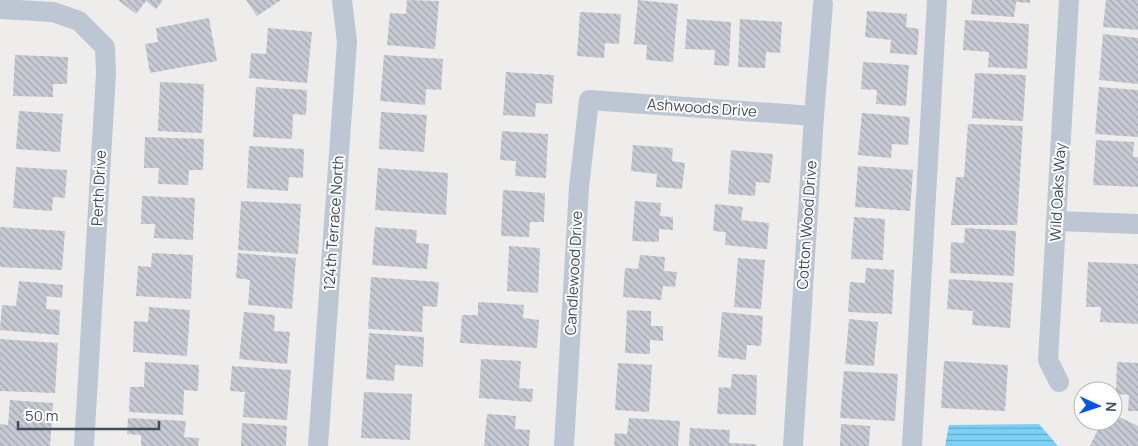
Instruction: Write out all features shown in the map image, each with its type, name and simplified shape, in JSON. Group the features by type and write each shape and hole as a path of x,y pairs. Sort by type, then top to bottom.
{"street":[{"name":"124th Terrace North","path":"318,446 347,42 342,0"},
{"path":"912,446 938,0"},
{"name":"Wild Oaks Way","path":"1060,382 1048,360 1070,0"},
{"name":"Cotton Wood Drive","path":"793,446 823,4"},
{"name":"Perth Drive","path":"0,9 53,12 79,21 105,47 106,73 84,446"},
{"name":"Ashwoods Drive","path":"589,100 814,116"},
{"name":"Candlewood Drive","path":"564,446 579,187 589,100"},
{"path":"1056,221 1138,224"}],"water":[{"path":"1039,424 1058,446 945,446 949,425"}],"building":[{"path":"118,0 163,0 156,9 146,1 136,14"},
{"path":"246,0 281,0 257,16"},
{"path":"407,0 439,1 435,49 387,45 390,13 406,14"},
{"path":"638,0 678,4 673,62 646,60 647,45 634,44"},
{"path":"972,0 1030,0 1030,3 1016,2 1014,17 971,14"},
{"path":"1106,0 1138,0 1138,30 1103,27"},
{"path":"867,11 907,14 906,27 919,29 917,55 890,53 891,40 865,37"},
{"path":"580,12 621,14 619,44 605,43 604,58 577,56"},
{"path":"209,18 217,61 150,73 145,44 158,42 156,28"},
{"path":"687,19 731,22 729,66 714,65 715,50 685,49"},
{"path":"740,19 782,22 780,53 766,52 765,68 738,67"},
{"path":"965,20 1029,24 1027,69 988,67 989,52 963,50"},
{"path":"268,28 312,32 307,83 249,78 251,53 266,54"},
{"path":"1103,34 1138,38 1138,84 1099,80"},
{"path":"15,55 68,57 67,84 53,84 53,97 13,96"},
{"path":"384,55 443,59 441,90 426,89 425,105 380,101"},
{"path":"863,62 909,65 906,106 876,104 877,90 861,89"},
{"path":"506,72 554,75 552,104 536,103 535,117 503,115"},
{"path":"975,73 1026,75 1023,121 972,118"},
{"path":"160,82 204,84 202,133 158,131"},
{"path":"256,87 307,90 306,115 293,114 292,139 253,137"},
{"path":"1099,87 1138,90 1138,137 1095,134"},
{"path":"19,111 63,114 60,152 16,149"},
{"path":"381,112 427,115 424,152 379,149"},
{"path":"862,113 910,117 908,145 892,144 891,158 858,155"},
{"path":"968,124 1023,126 1017,225 951,225 956,177 964,177"},
{"path":"502,131 548,134 546,178 515,176 516,161 500,160"},
{"path":"145,137 204,139 203,170 189,170 188,185 158,184 159,168 144,168"},
{"path":"1096,140 1134,142 1133,157 1138,157 1138,187 1093,185"},
{"path":"633,145 673,148 672,161 685,163 682,189 656,187 657,174 631,171"},
{"path":"249,146 304,149 303,178 289,177 288,191 247,188"},
{"path":"731,150 773,154 770,183 756,182 755,196 728,194"},
{"path":"858,166 913,170 910,211 855,207"},
{"path":"16,167 67,170 65,198 53,197 52,211 13,208"},
{"path":"378,168 448,173 446,215 375,210"},
{"path":"503,190 545,193 544,222 530,222 529,237 501,236"},
{"path":"142,196 195,198 193,240 154,238 155,224 141,224"},
{"path":"241,201 301,204 298,254 238,250"},
{"path":"635,201 661,203 660,216 673,217 673,230 659,229 659,242 632,241"},
{"path":"715,204 743,207 741,220 769,223 767,249 725,245 726,232 713,231"},
{"path":"854,217 885,219 883,260 851,259"},
{"path":"0,227 65,231 62,270 0,267"},
{"path":"375,227 417,230 416,243 429,244 427,269 372,265"},
{"path":"965,228 1016,231 1014,276 950,273 951,242 964,243"},
{"path":"509,246 540,248 538,293 507,291"},
{"path":"152,253 193,255 191,299 136,296 138,266 151,267"},
{"path":"238,253 296,258 292,309 248,305 250,280 236,278"},
{"path":"640,255 665,257 664,271 677,272 675,287 663,286 661,300 623,297 625,268 638,269"},
{"path":"738,258 765,260 761,309 734,307"},
{"path":"1088,262 1138,264 1138,324 1100,322 1101,307 1086,307"},
{"path":"866,268 894,270 892,314 848,312 850,282 865,283"},
{"path":"371,277 439,282 437,307 423,306 422,332 368,329"},
{"path":"949,279 1013,283 1010,328 972,325 973,311 947,309"},
{"path":"19,281 63,285 62,298 47,296 46,309 60,310 59,335 0,330 2,305 16,306"},
{"path":"478,302 524,305 523,318 539,320 537,348 460,343 462,315 478,315"},
{"path":"149,307 190,310 187,356 133,352 134,321 148,322"},
{"path":"627,310 651,311 651,326 663,326 663,341 650,340 650,354 625,353"},
{"path":"244,312 275,315 274,331 290,332 287,364 239,359"},
{"path":"722,312 763,316 761,346 747,345 746,360 718,357"},
{"path":"849,319 878,322 874,366 845,364"},
{"path":"369,333 424,337 423,367 395,365 394,381 366,379"},
{"path":"0,339 58,343 55,393 0,391"},
{"path":"481,359 521,361 519,388 533,389 532,402 479,398"},
{"path":"944,361 1008,365 1005,411 941,408"},
{"path":"145,362 199,365 198,391 184,390 183,415 129,412 130,387 144,387"},
{"path":"1117,362 1138,363 1138,411 1128,411 1129,395 1123,395 1123,381 1116,381"},
{"path":"618,363 652,365 649,412 615,410"},
{"path":"232,366 291,370 287,420 243,417 245,392 230,391"},
{"path":"844,371 898,374 895,421 840,418"},
{"path":"732,374 757,375 756,415 717,414 719,387 731,388"},
{"path":"364,392 412,394 410,440 361,438"},
{"path":"10,400 53,403 50,446 0,446 0,424 8,425"},
{"path":"487,414 516,416 515,429 530,430 529,446 484,446"},
{"path":"128,418 186,421 184,437 199,438 198,446 141,446 141,435 127,434"},
{"path":"629,418 680,421 678,446 614,446 615,433 627,434"},
{"path":"1123,419 1138,426 1138,446 1090,446 1097,431 1123,431"},
{"path":"242,423 287,426 286,446 241,446"},
{"path":"841,424 870,426 869,446 840,446"},
{"path":"690,428 730,430 729,443 756,444 756,446 689,446"}]}
